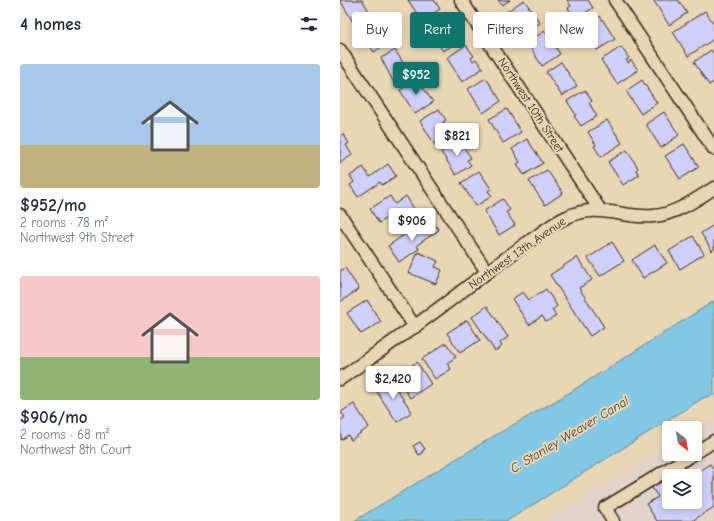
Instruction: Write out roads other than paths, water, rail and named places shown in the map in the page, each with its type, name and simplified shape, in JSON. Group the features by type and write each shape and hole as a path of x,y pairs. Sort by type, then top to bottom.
{"street":[{"name":"Northwest 10th Street","path":"461,0 600,210"},
{"path":"615,0 714,149"},
{"path":"340,50 487,272"},
{"name":"Northwest 13th Avenue","path":"340,379 415,327 487,272 562,219 576,214 600,210 637,216 664,214 687,205 714,188"},
{"path":"340,215 415,327"},
{"path":"702,448 714,441"},
{"path":"613,521 605,508 681,461"}],"water":[{"name":"C. Stanley Weaver Canal","path":"714,301 714,395 703,398 666,421 662,421 662,424 507,521 354,521 499,433 564,396"}]}
